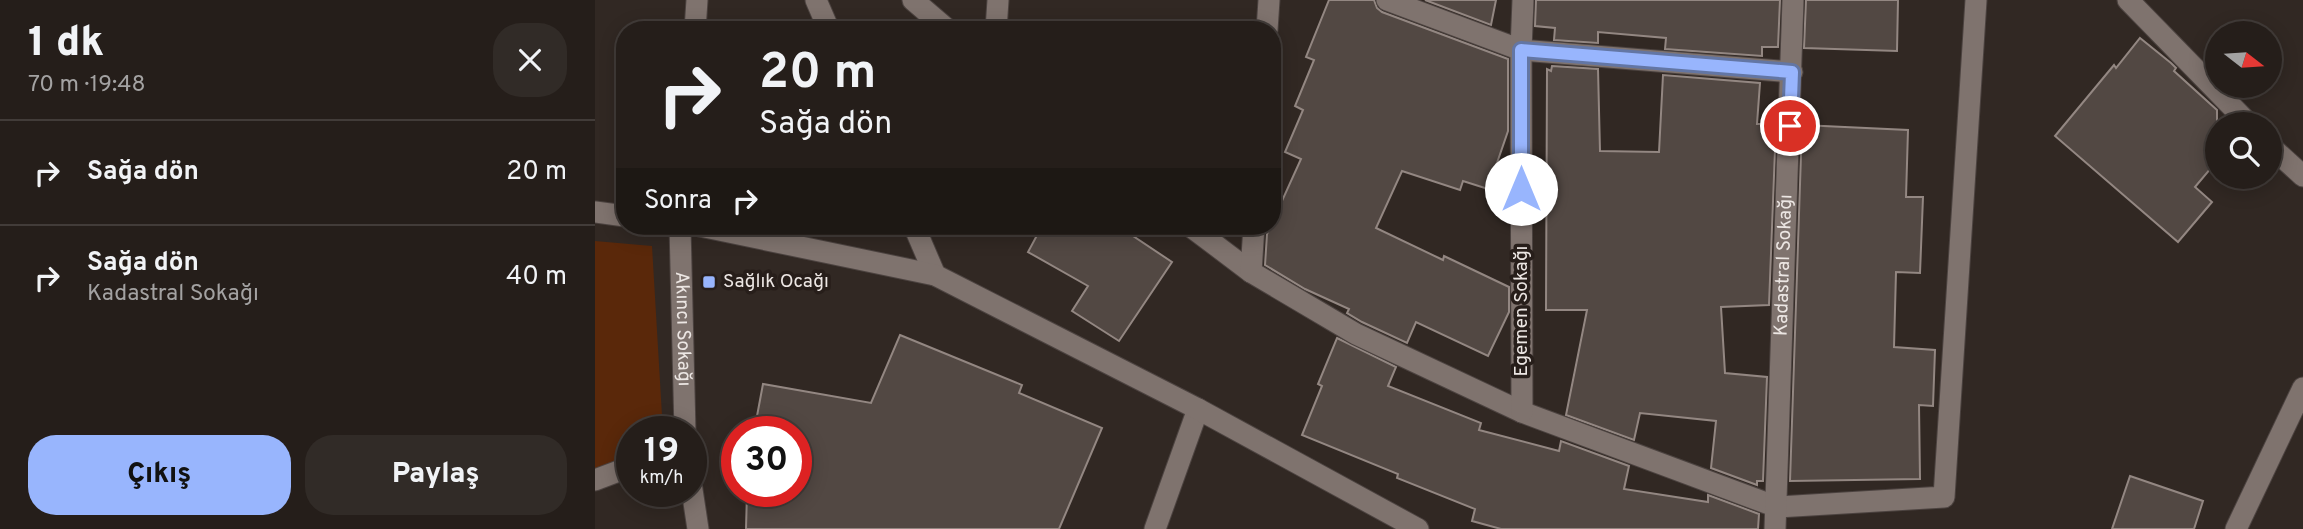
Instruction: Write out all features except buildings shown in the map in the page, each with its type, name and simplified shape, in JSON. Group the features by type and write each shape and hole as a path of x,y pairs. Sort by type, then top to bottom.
{"street":[{"path":"696,21 697,0"},
{"path":"817,0 825,21"},
{"path":"913,0 938,21"},
{"path":"997,21 998,0"},
{"path":"1268,21 1269,0"},
{"path":"1387,0 1521,50 1792,72"},
{"name":"Egemen Sokağı","path":"1522,412 1523,0"},
{"name":"Kadastral Sokağı","path":"1775,529 1793,0"},
{"path":"1203,235 1251,272 1356,334 1522,412 1777,507 1944,497 1976,0"},
{"path":"2128,0 2237,112"},
{"path":"2282,157 2303,176"},
{"path":"595,212 616,215"},
{"name":"Akıncı Sokağı","path":"680,235 685,416"},
{"path":"743,235 935,275 1198,409 1418,529"},
{"path":"918,235 935,275"},
{"path":"1251,272 1253,235"},
{"path":"2236,529 2303,388"},
{"path":"1155,529 1198,409"},
{"path":"595,480 616,472"},
{"path":"695,507 698,529"}],"shaded area":[{"path":"595,241 652,246 662,416 616,416 616,474 595,480"}],"place":[{"name":"Sağlık Ocağı","path":"709,282"}],"route":[{"path":"1521,189 1521,50 1792,72 1790,126"}]}
